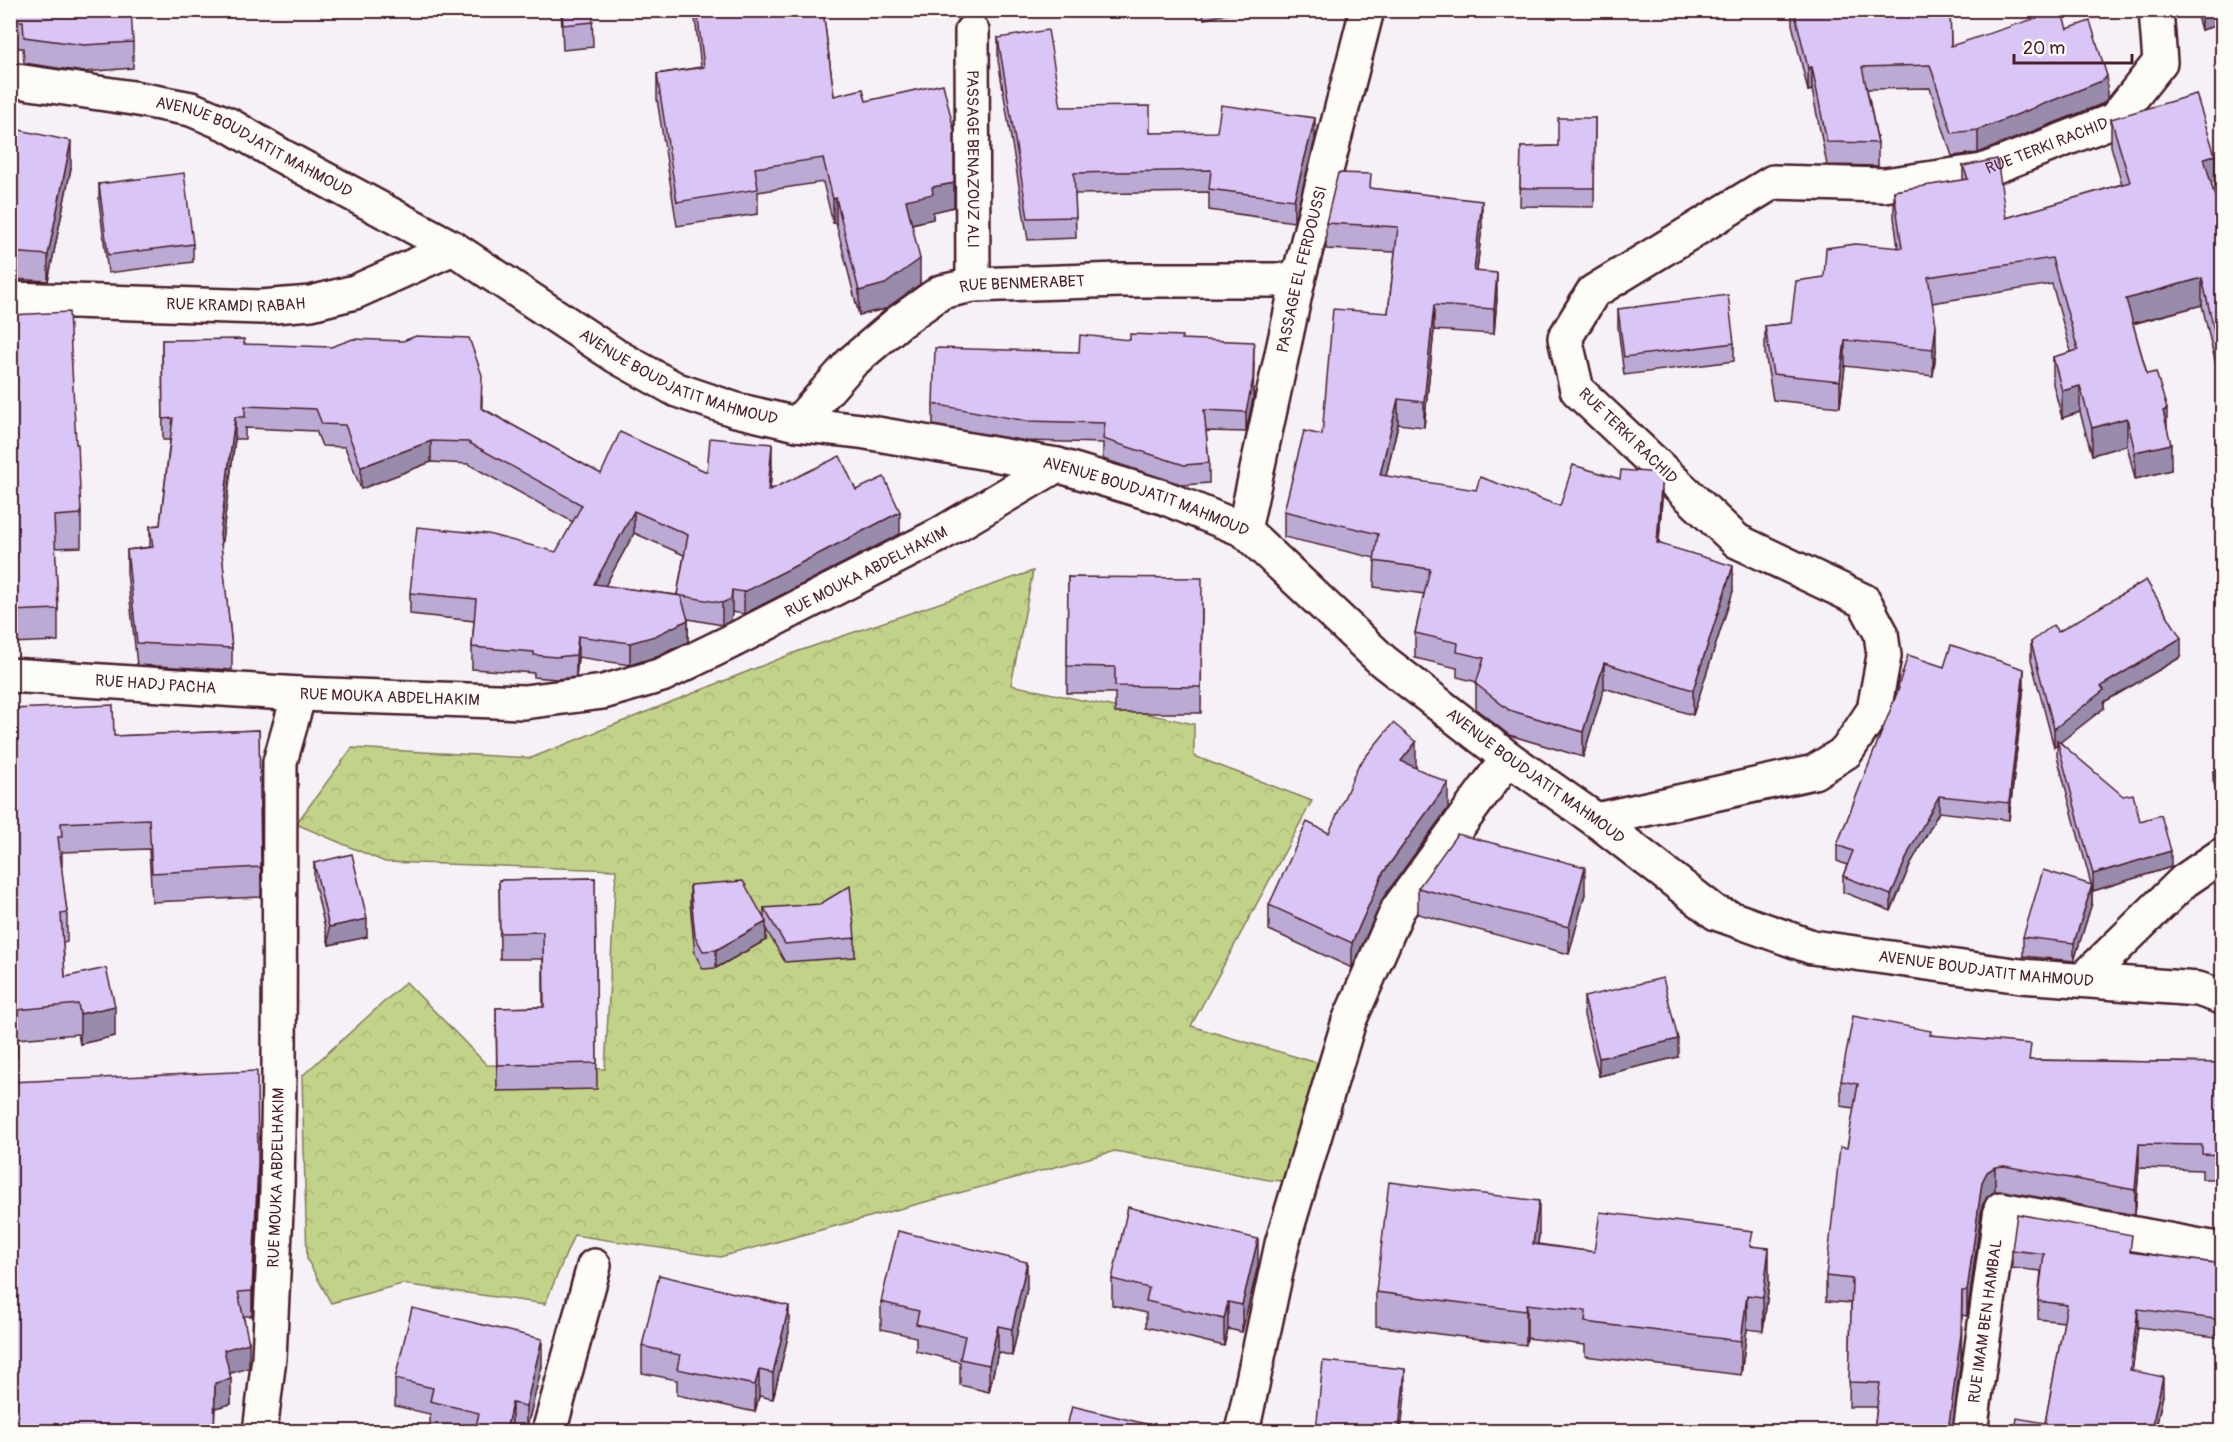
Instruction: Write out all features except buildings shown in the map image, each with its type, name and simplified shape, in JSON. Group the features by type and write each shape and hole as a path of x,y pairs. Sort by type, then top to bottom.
{"street":[{"name":"PASSAGE EL FERDOUSSI","path":"1244,530 1298,280 1367,10"},
{"name":"RUE TERKI RACHID","path":"1596,820 1814,772 1846,752 1874,710 1884,656 1881,633 1864,602 1737,541 1577,390 1565,338 1593,292 1773,182 1884,184 1983,171 2114,120 2160,62 2156,10"},
{"name":"PASSAGE BENAZOUZ ALI","path":"972,31 973,285"},
{"name":"AVENUE BOUDJATIT MAHMOUD","path":"10,80 191,109 229,125 453,248 616,356 677,390 736,410 797,424 860,430 1057,465 1163,497 1244,530 1383,661 1508,758 1596,820 1716,913 1812,947 2021,976 2198,989 2223,997"},
{"name":"RUE KRAMDI RABAH","path":"10,299 261,307 311,303 355,292 453,248"},
{"name":"RUE BENMERABET","path":"797,424 852,362 899,322 941,292 973,285 1121,280 1298,280"},
{"name":"RUE MOUKA ABDELHAKIM","path":"260,1431 269,1358 277,1190 280,762 299,694 524,702 603,692 623,687 662,675 750,632 939,535 1057,465"},
{"name":"RUE HADJ PACHA","path":"10,675 299,694"},
{"path":"1242,1431 1282,1244 1349,1021 1398,909 1508,758"},
{"path":"2083,980 2184,881 2223,855"},
{"name":"RUE IMAM BEN HAMBAL","path":"1970,1431 2001,1209 2223,1250"},
{"path":"549,1431 594,1266"}],"green space":[{"path":"1033,571 1011,685 1194,724 1194,756 1312,801 1191,1026 1331,1067 1298,1182 1269,1180 1115,1151 720,1257 574,1235 545,1304 402,1284 331,1303 307,1259 302,1076 406,982 487,1065 605,1069 616,870 385,862 296,824 352,748 531,758 799,651"}]}
